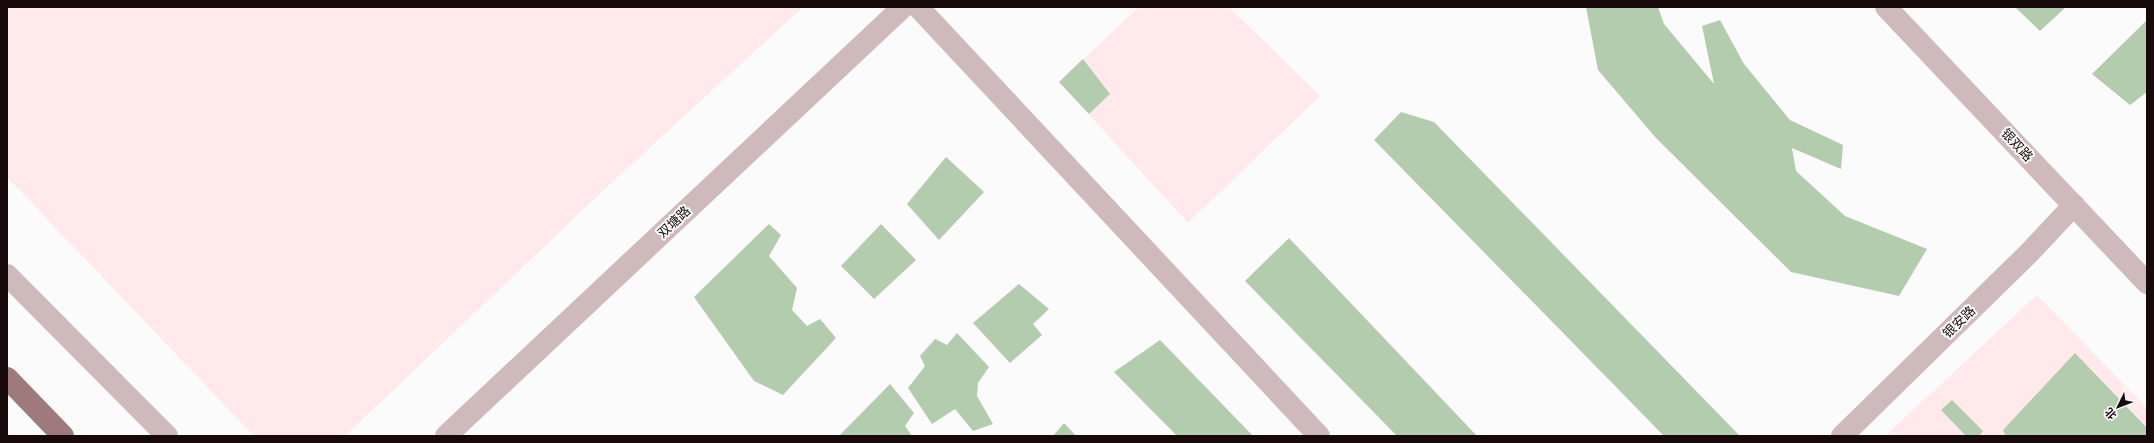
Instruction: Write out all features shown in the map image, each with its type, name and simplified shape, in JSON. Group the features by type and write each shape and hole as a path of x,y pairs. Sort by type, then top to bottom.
{"highway":[{"path":"7,378 64,436"}],"street":[{"name":"双塘路","path":"446,436 903,7"},
{"path":"918,7 1319,436"},
{"name":"银双路","path":"1886,7 2147,283"},
{"name":"银安路","path":"1842,436 2029,253 2074,205"},
{"path":"7,275 167,436"}],"shaded area":[{"path":"7,7 803,7 608,186 345,436 254,436 7,177"},
{"path":"1139,7 1229,7 1320,96 1188,223 1059,82"},
{"path":"2037,295 2147,408 2147,436 1885,436"}],"building":[{"path":"1586,7 1658,7 1664,24 1714,84 1702,26 1720,20 1744,64 1790,120 1843,145 1841,169 1792,148 1796,171 1845,216 1927,249 1899,296 1791,272 1656,138 1598,70"},
{"path":"2015,7 2066,7 2040,31"},
{"path":"2147,20 2147,92 2130,105 2092,74"},
{"path":"1083,59 1110,94 1089,114 1059,82"},
{"path":"1401,112 1434,122 1739,435 1664,436 1374,140"},
{"path":"946,157 984,192 939,240 907,204"},
{"path":"769,224 781,235 769,256 797,288 792,310 807,326 820,319 836,338 783,395 754,381 694,297"},
{"path":"881,224 916,260 874,299 841,266"},
{"path":"1289,238 1477,436 1397,436 1245,281"},
{"path":"1019,284 1049,309 1033,324 1042,335 1010,363 973,323"},
{"path":"957,333 989,367 978,383 977,396 993,424 973,431 955,409 932,424 908,388 925,366 920,356 935,339 947,345"},
{"path":"1160,340 1253,436 1177,436 1114,372"},
{"path":"2075,353 2147,428 2147,436 2006,436 2003,430"},
{"path":"890,384 914,413 905,426 912,436 839,436"},
{"path":"1952,400 1983,431 1979,436 1966,436 1941,410"},
{"path":"1064,423 1076,436 1053,436"}]}
